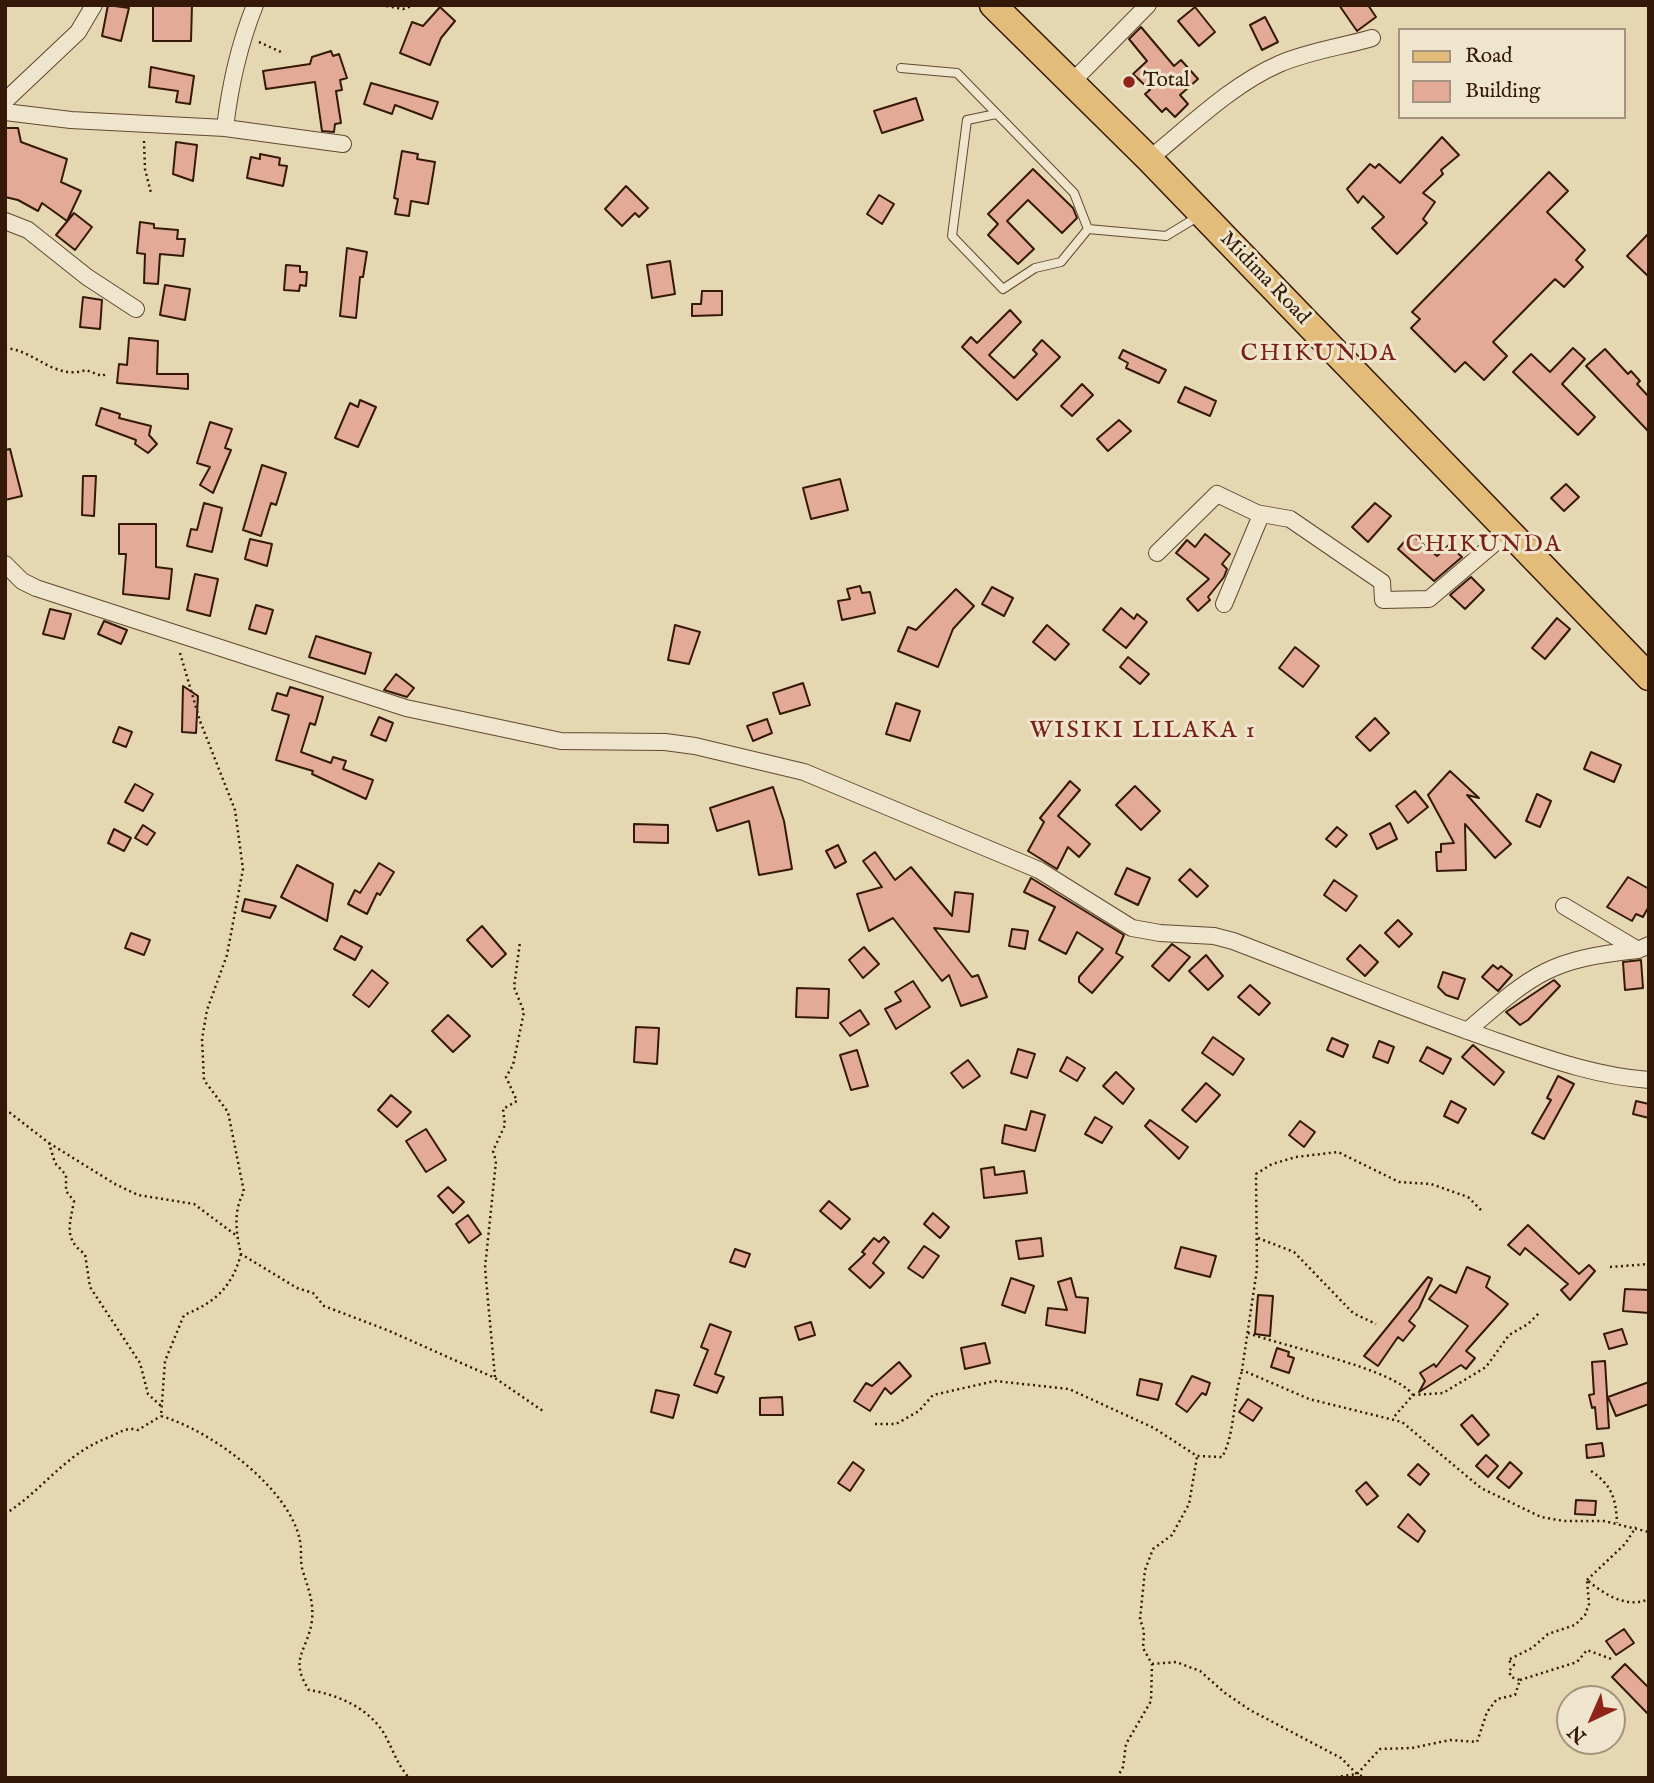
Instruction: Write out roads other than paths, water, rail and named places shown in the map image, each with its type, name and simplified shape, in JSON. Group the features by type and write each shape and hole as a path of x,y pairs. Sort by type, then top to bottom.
{"main road":[{"name":"Midima Road","path":"993,5 1149,159 1649,677"}],"street":[{"path":"5,101 78,32 94,5"},
{"path":"225,128 230,88 243,35 255,5"},
{"path":"1072,82 1148,5"},
{"path":"1149,159 1250,81 1277,65 1306,54 1372,38"},
{"path":"5,113 225,128 343,144"},
{"path":"5,221 42,240 87,277 136,309"},
{"path":"1157,553 1217,494 1261,515 1224,604"},
{"path":"1256,513 1290,519 1359,566 1382,582 1383,600 1429,599 1509,531"},
{"path":"5,564 22,581 36,588 174,635 277,665 406,708 561,741 665,742 695,746 804,772 1039,870 1132,928 1160,933 1214,936 1233,941 1467,1031 1572,1067 1615,1078 1649,1080"},
{"path":"1564,906 1644,948"},
{"path":"1467,1031 1540,972 1566,961 1644,948"}],"lane":[{"path":"901,68 957,74 1074,193 1088,229"},
{"path":"996,114 967,120 952,236 1003,289 1035,268 1061,262 1088,229"},
{"path":"1088,229 1166,236 1202,214"}],"place":[{"name":"Total","path":"1129,82"}],"district":[{"name":"CHIKUNDA","path":"1319,355"},
{"name":"CHIKUNDA","path":"1484,546"},
{"name":"WISIKI LILAKA 1","path":"1143,732"}]}
